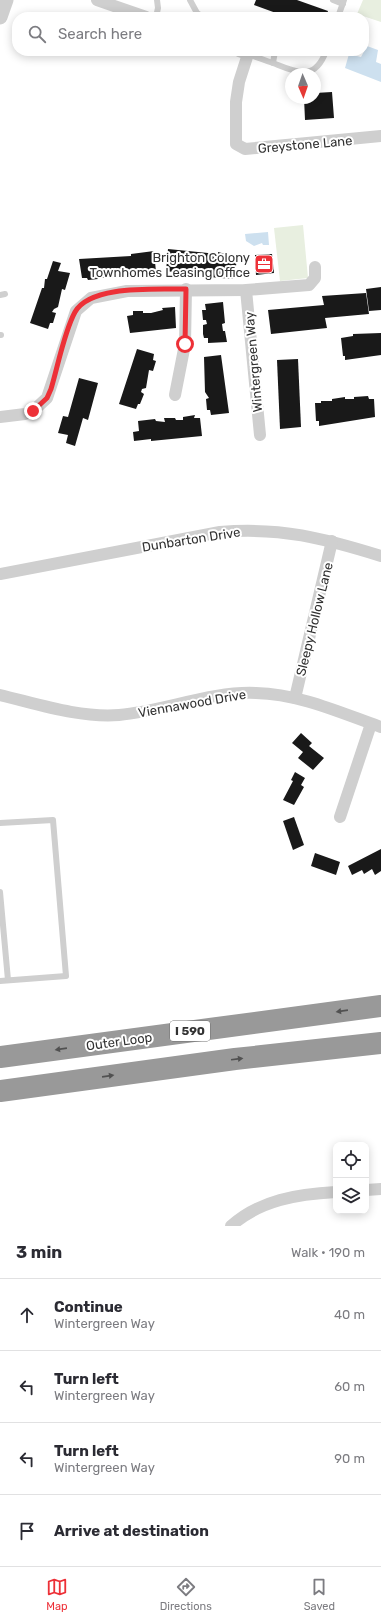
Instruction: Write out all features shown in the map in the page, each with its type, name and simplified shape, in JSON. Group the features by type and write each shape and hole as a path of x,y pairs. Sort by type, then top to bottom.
{"highway":[{"name":"Outer Loop","path":"0,1057 381,1006"},
{"path":"0,1091 241,1059 381,1043"}],"street":[{"path":"0,17 6,0"},
{"path":"97,0 132,12"},
{"name":"Greystone Lane","path":"243,56 237,95 236,144 245,149 381,136"},
{"path":"0,417 25,414 33,411 47,398 71,322 76,311 83,303 91,298 126,291 186,289 246,290 310,286 315,278 315,267"},
{"path":"175,395 185,344 186,289"},
{"name":"Wintergreen Way","path":"246,290 260,435"},
{"name":"Dunbarton Drive","path":"0,574 220,532 268,530 294,533 332,541 381,556"},
{"name":"Sleepy Hollow Lane","path":"295,698 332,541"},
{"name":"Viennawood Drive","path":"0,695 94,715 131,713 239,693 274,694 295,698 376,725"},
{"path":"340,817 376,725"},
{"path":"369,1190 381,1189"},
{"path":"230,1226 260,1207 280,1199 301,1195 333,1192"}],"lane":[{"path":"157,0 157,12"},
{"path":"190,0 196,12"},
{"path":"333,0 344,2 340,12"},
{"path":"252,56 298,72 308,72 318,66 323,56"},
{"path":"273,63 274,56"},
{"path":"0,823 53,820 66,976 0,981"},
{"path":"0,892 8,980"}],"green space":[{"path":"363,0 381,0 381,22 369,18 369,12 358,12"},
{"path":"303,225 308,278 280,281 274,228"}],"water":[{"path":"369,47 378,50 376,62 381,64 381,82 345,68 348,56 369,56"},
{"path":"268,232 269,245 263,245 262,243 254,246 246,241 245,234"}],"building":[{"path":"256,0 297,0 328,11 273,12 254,5"},
{"path":"332,92 334,118 305,120 304,104 321,104 321,93"},
{"path":"168,249 218,254 218,252 237,257 235,275 233,279 173,274 173,272 166,271"},
{"path":"154,251 156,272 138,275 138,273 135,273 131,276 106,278 102,278 102,275 98,276 98,279 88,280 87,278 82,278 79,259 131,256 131,254"},
{"name":"Brighton Colony Townhomes Leasing Office","path":"272,254 274,273 256,275 255,255"},
{"path":"53,261 61,263 58,271 70,273 65,290 62,289 58,307 52,312 56,313 53,323 50,323 48,329 30,323 42,288 44,288 45,279 47,279"},
{"path":"381,287 381,310 369,311 366,289"},
{"path":"366,293 369,314 325,318 327,328 271,334 268,310 324,305 322,296"},
{"path":"223,302 225,323 222,324 227,342 208,343 208,338 204,338 203,334 203,325 207,324 206,320 203,320 202,310 206,310 205,304"},
{"path":"175,307 176,328 130,333 127,316 133,315 133,311 151,313 163,310 162,308"},
{"path":"381,333 381,355 345,360 345,356 343,356 341,338 353,336 353,334"},
{"path":"137,349 154,354 153,360 156,361 153,371 149,370 146,388 142,389 141,392 144,394 136,409 119,404"},
{"path":"221,355 229,413 211,415 210,410 207,410 206,399 209,398 205,392 204,357"},
{"path":"298,359 301,427 280,429 277,360"},
{"path":"79,378 98,383 88,420 83,418 75,446 66,443 68,435 58,433 63,416 68,417"},
{"path":"368,396 369,399 374,399 375,417 319,426 319,421 316,421 315,403 321,403 321,401 332,401 332,399 345,397 345,399 354,399 354,397"},
{"path":"195,415 194,418 200,418 202,436 151,441 151,439 134,441 133,432 139,431 138,421 155,419 156,421 165,422 164,418 183,420 183,417"},
{"path":"301,733 312,743 309,746 324,758 313,770 298,758 303,752 292,743"},
{"path":"295,772 305,778 301,785 304,787 294,805 283,800 293,781 291,780"},
{"path":"294,817 304,845 293,850 283,821"},
{"path":"381,849 381,871 375,875 372,869 364,874 362,870 352,875 348,866"},
{"path":"315,853 340,862 336,875 311,866"}],"place":[{"name":"Brighton Colony Townhomes Leasing Office","path":"264,264"}],"route":[{"path":"33,411 47,398 51,389 71,322 76,311 83,303 91,298 126,291 186,289 185,344"}]}
